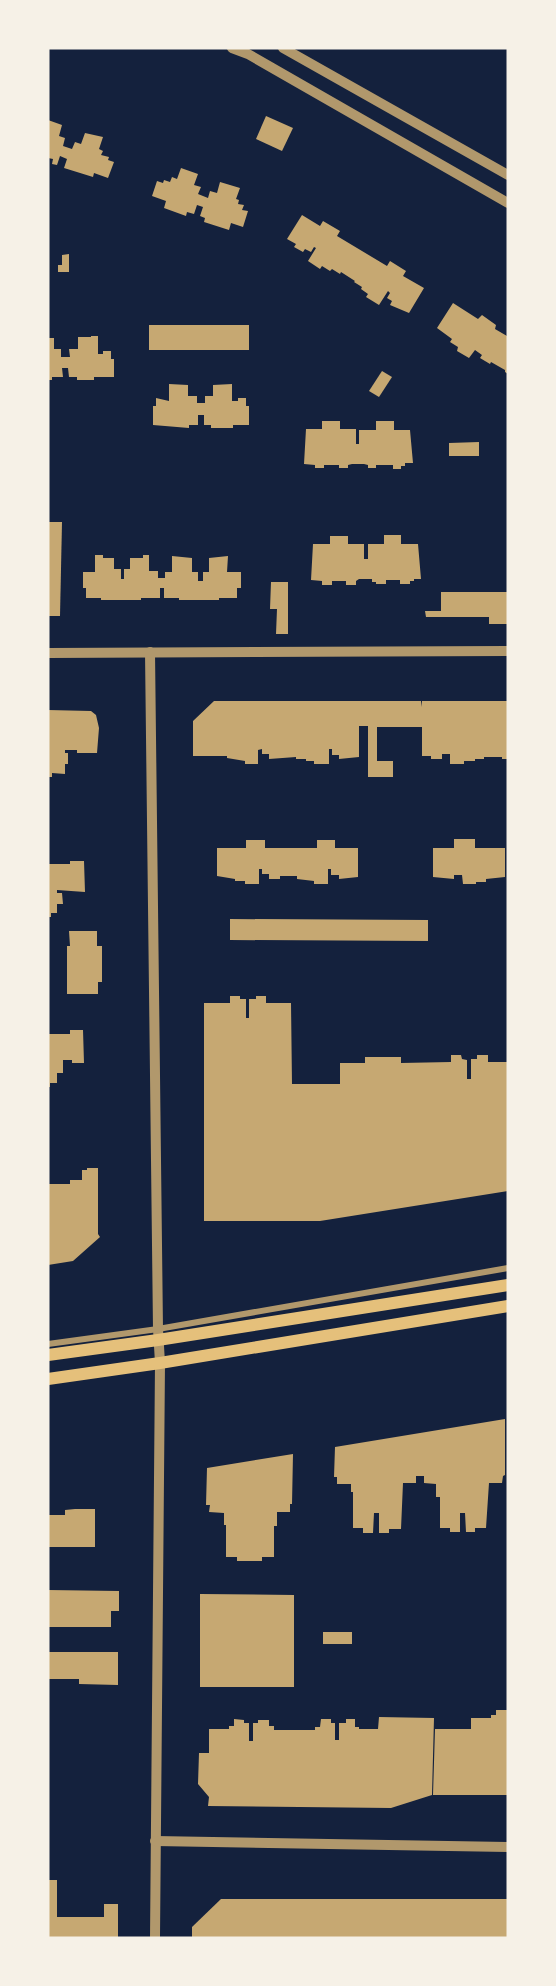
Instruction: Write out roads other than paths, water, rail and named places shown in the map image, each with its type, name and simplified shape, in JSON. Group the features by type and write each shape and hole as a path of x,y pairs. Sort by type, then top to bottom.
{"main road":[{"path":"48,1355 158,1335 508,1286"},
{"path":"48,1379 508,1306"}],"street":[{"path":"231,48 248,54 508,203"},
{"path":"284,48 508,175"},
{"path":"48,653 508,651"},
{"path":"150,652 160,1363 155,1938"},
{"path":"48,1344 158,1335 508,1268"},
{"path":"155,1841 508,1848"}]}
